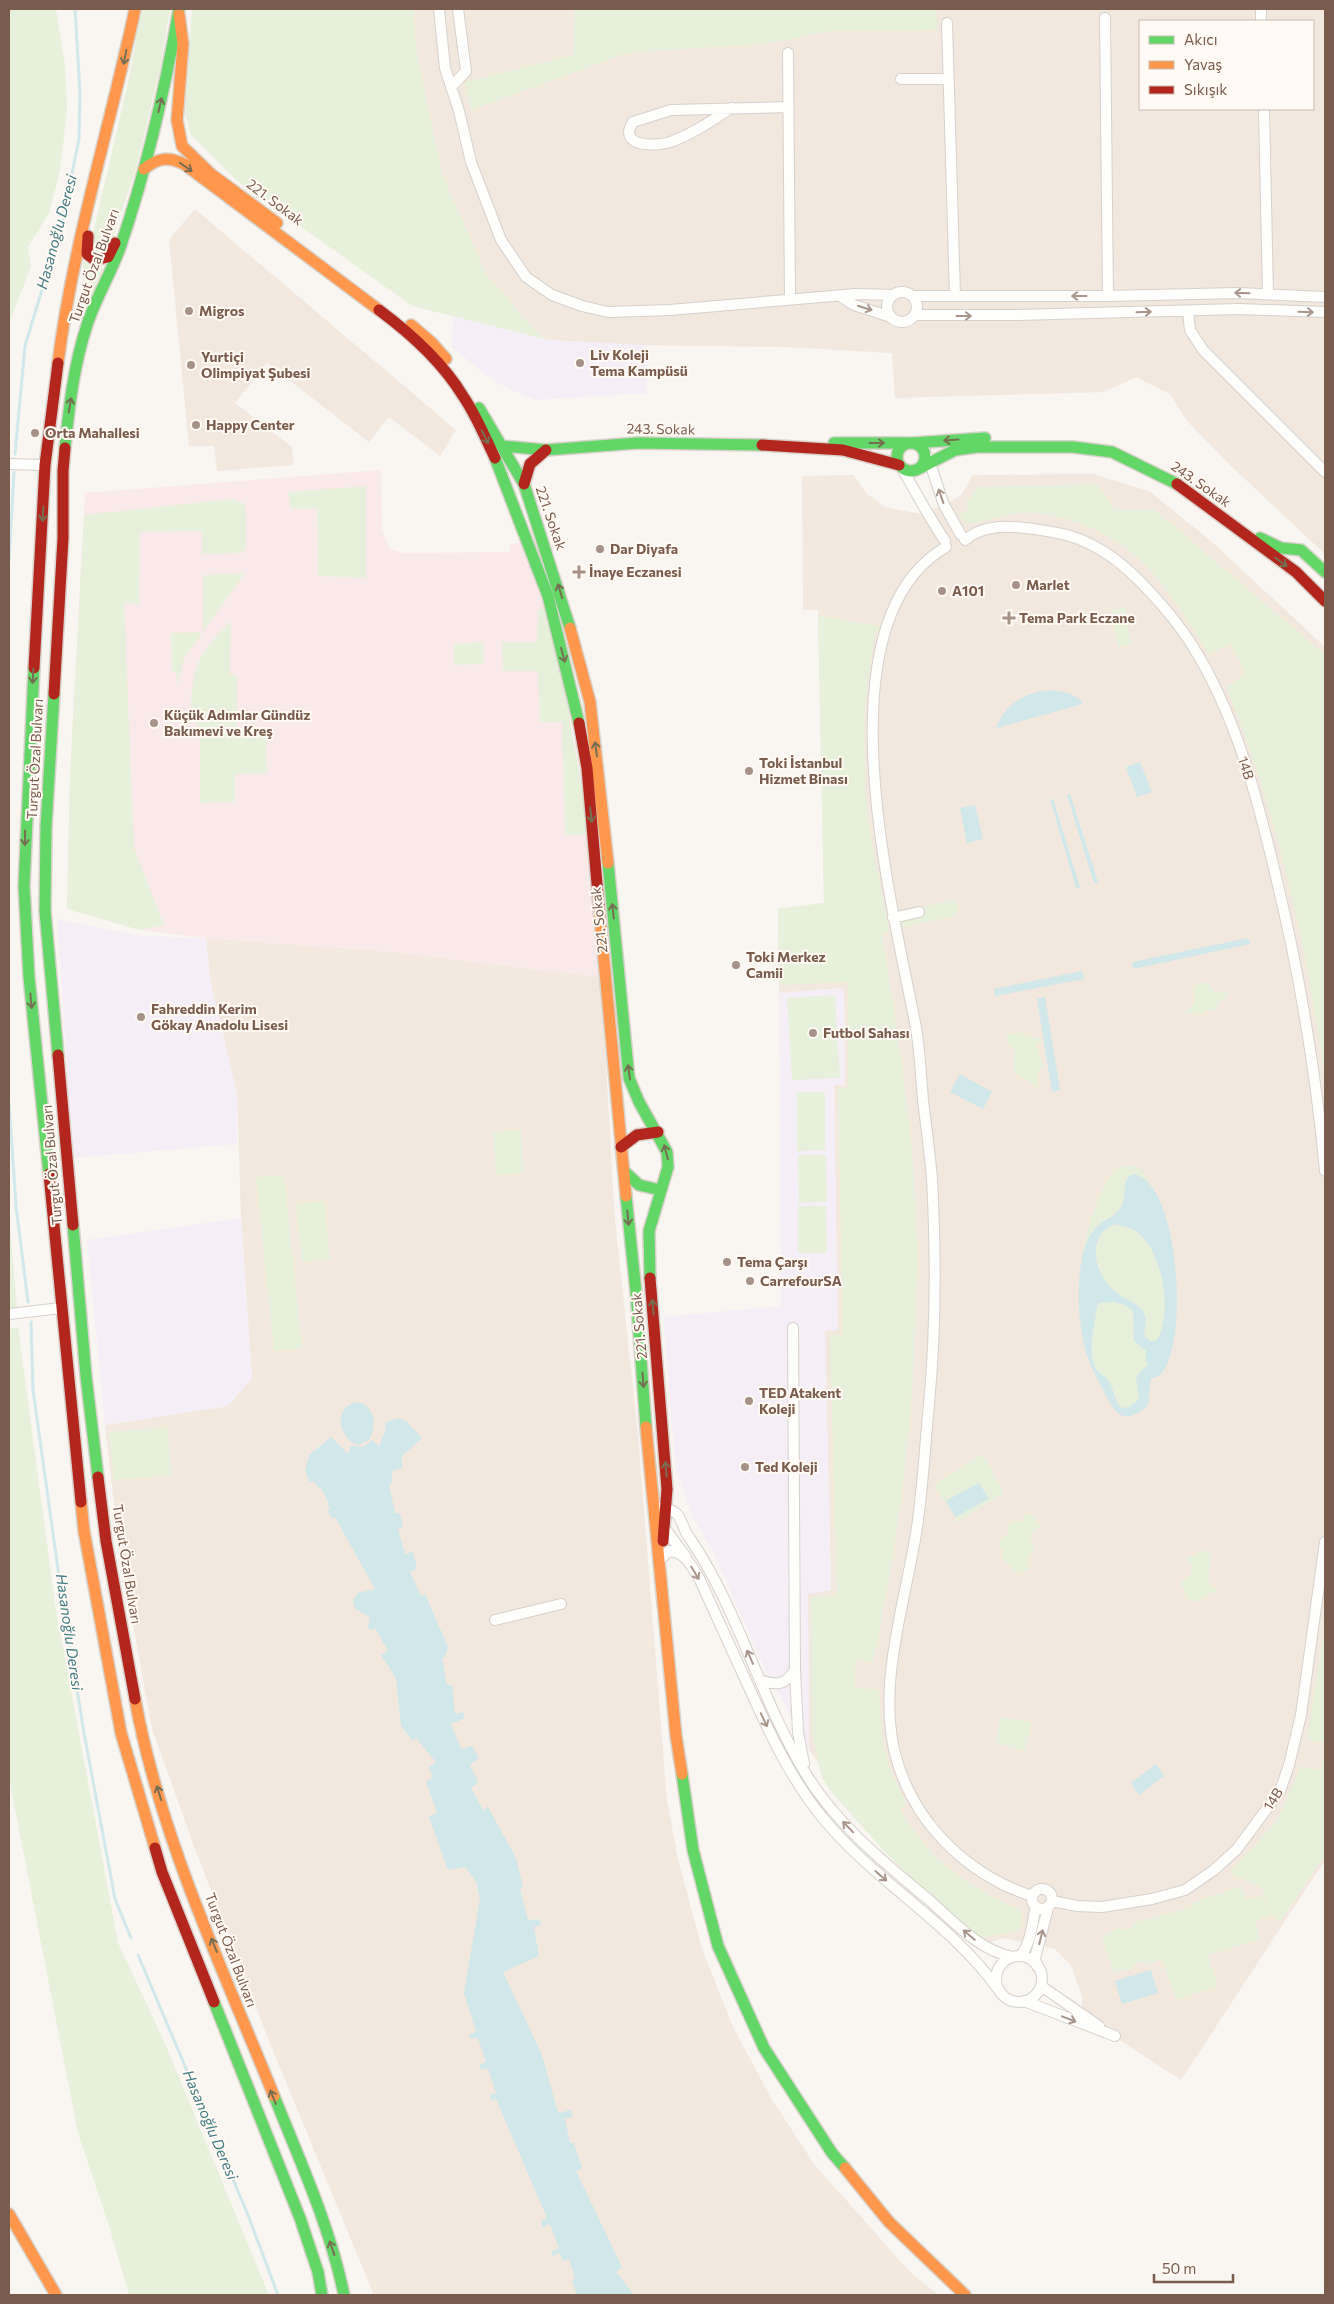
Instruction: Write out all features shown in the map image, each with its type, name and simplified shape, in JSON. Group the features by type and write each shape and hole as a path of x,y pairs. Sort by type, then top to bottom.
{"street":[{"name":"Turgut Özal Bulvarı","path":"134,9 102,157 76,258 60,340 45,465 26,817 24,886 29,977 84,1531 121,1733 133,1779 162,1872 300,2218 318,2272 322,2295"},
{"path":"440,9 442,54 459,111 471,162 501,240 526,277 552,295 582,306 608,312 670,310 790,298 856,294 893,295 903,292 912,296 1108,296 1238,293 1325,297"},
{"path":"451,87 466,71 458,9"},
{"name":"Turgut Özal Bulvarı","path":"179,11 168,73 144,169 121,246 87,324 70,401 63,471 62,538 46,827 45,911 86,1366 106,1541 136,1706 154,1779 176,1852 321,2214 338,2265 344,2295"},
{"name":"221. Sokak","path":"179,11 185,49 176,120 183,147 216,176 379,300 430,342 453,368 524,484 560,592 590,702 630,1078 639,1102 668,1152 668,1167 649,1231 648,1253 667,1490 661,1564"},
{"path":"1105,18 1108,296"},
{"path":"947,23 955,296"},
{"path":"788,53 790,298"},
{"path":"901,79 948,79"},
{"path":"731,108 672,142 642,144 634,142 629,133 632,122 671,110 731,108 788,107"},
{"path":"1264,110 1268,294"},
{"path":"102,157 98,191 86,248 87,254 95,260 108,257 111,252 130,199 144,169"},
{"name":"221. Sokak","path":"144,169 154,161 162,158 172,158 184,164 399,325 431,356 463,395 499,465 548,596 575,702 588,777 621,1147"},
{"path":"891,317 887,304 893,295"},
{"path":"840,296 854,305 891,317 900,322 905,322 915,315 1027,315 1239,309 1325,312"},
{"path":"912,296 917,303 915,315"},
{"path":"1188,311 1190,330 1203,350 1325,472"},
{"name":"243. Sokak","path":"776,445 811,442 910,443 984,438 1048,437 1095,440 1119,446 1182,476 1263,540 1281,548 1301,550 1325,572"},
{"name":"243. Sokak","path":"502,446 546,450 638,442 776,445 843,450 900,466"},
{"path":"900,466 909,471 926,462 921,447 910,443 898,452 900,466 946,544 920,567 892,608 881,639 877,666 873,729 875,802 893,918 918,1046 932,1179 934,1290 932,1363 917,1526 895,1651 889,1699 890,1729 898,1763 909,1791 921,1813 936,1833 959,1856 984,1874 1015,1890 1032,1896"},
{"name":"243. Sokak","path":"926,462 954,450 977,447 1073,447 1112,452 1171,479 1296,572 1325,601"},
{"path":"524,484 530,461 546,450"},
{"name":"14B","path":"926,462 944,505 963,538 990,528 1023,528 1063,534 1100,548 1131,571 1189,640 1199,657 1222,702 1246,765 1274,868 1298,977 1314,1072 1325,1171"},
{"path":"9,464 45,465 63,471"},
{"path":"893,918 919,912"},
{"path":"658,1132 639,1132 629,1138 621,1147 623,1170 635,1184 648,1190 660,1190"},
{"name":"221. Sokak","path":"623,1170 636,1292 654,1512 661,1564"},
{"path":"9,1314 61,1308"},
{"path":"793,1328 795,1670 798,1732 806,1775"},
{"path":"667,1490 685,1532 710,1567 788,1740 806,1775 831,1809 874,1853 976,1940 998,1954 1026,1958 1037,1966"},
{"path":"676,1514 666,1508 658,1509 654,1512 699,1578 777,1749 795,1782 822,1818 867,1864 969,1952 1009,2000 1024,2001 1115,2036 1041,1986"},
{"name":"14B","path":"1050,1904 1102,1907 1152,1899 1184,1890 1214,1870 1237,1849 1280,1791 1289,1765 1301,1715 1325,1542"},
{"path":"686,1557 677,1551 669,1551 661,1564 676,1736 693,1850 718,1946 764,2048 832,2153 889,2222 965,2295"},
{"path":"495,1620 561,1604"},
{"path":"760,1680 772,1684 780,1684 788,1680 795,1670"},
{"path":"1024,2001 1032,1998 1041,1986 1042,1979 1036,1958 1050,1904 1050,1893 1044,1889 1037,1890 1032,1896 1033,1904 1040,1909 1050,1904"},
{"path":"998,1989 996,1974 1005,1961 1016,1957 1024,1951 1030,1936 1036,1907"},
{"path":"9,2214 56,2295"},
{"path":"908,2241 943,2266 975,2295"}],"shaded area":[{"path":"413,9 1325,9 1325,554 1231,466 1187,421 1170,394 1136,377 1104,392 895,398 892,353 785,347 637,345 549,340 540,335 487,276 442,174 416,49"},
{"path":"195,209 456,430 440,456 389,417 369,442 267,363 235,403 292,447 294,465 217,471 214,446 189,446 169,239"},
{"path":"453,316 549,340 647,345 647,393 536,400 505,387 486,375 452,347"},
{"path":"381,470 382,530 390,549 404,553 509,552 511,544 521,543 545,609 577,755 583,790 601,977 395,952 206,938 140,930 67,909 70,776 85,493"},
{"path":"1092,474 1149,491 1211,541 1325,647 1325,1860 1181,2080 1082,2016 1082,1996 1071,1965 1055,1949 1004,1938 983,1945 849,1806 809,1750 808,1594 831,1590 825,1331 837,1330 834,1085 845,1085 844,988 779,993 778,909 824,903 818,610 803,610 802,476 853,475 867,494 885,507 920,514 944,505 961,495 973,475"},
{"name":"Fahreddin Kerim Gökay Anadolu Lisesi","path":"57,919 142,936 206,938 210,979 237,1094 237,1144 73,1158"},
{"path":"206,938 395,952 601,977 615,1220 638,1435 667,1801 678,1859 702,1949 733,2027 771,2098 814,2164 910,2272 938,2295 374,2295 271,2046 194,1846 152,1729 119,1547 105,1425 228,1406 252,1378 241,1218 237,1094 210,979"},
{"name":"TED Atakent Koleji","path":"844,988 845,1085 834,1085 838,1330 825,1331 831,1590 808,1594 809,1750 762,1663 714,1554 693,1517 676,1471 663,1317 781,1306 779,993"},
{"path":"241,1218 252,1378 228,1406 105,1425 87,1240"}],"green space":[{"path":"9,9 56,9 65,65 67,109 60,171 49,213 28,247 31,267 9,323"},
{"path":"141,9 170,9 161,64 136,169 107,254 96,256 92,238 130,74"},
{"path":"192,9 413,9 416,49 442,174 487,276 540,335 549,340 412,306 237,181 191,135 185,113"},
{"path":"575,9 936,9 938,30 831,31 772,43 627,53 471,110 465,82 573,55"},
{"path":"83,261 92,267 104,267 84,312"},
{"path":"1096,484 1114,509 1154,509 1325,655 1325,1077 1309,977 1288,879 1260,781 1226,686 1246,675 1231,643 1209,654 1168,592 1153,574 1137,557 1119,543 1097,531 1073,521 1043,514 1017,514 968,524 957,515 968,510 966,503 977,487"},
{"path":"366,486 366,578 318,576 317,509 291,509 288,492"},
{"path":"232,499 245,504 246,547 243,553 202,554 202,531 140,532 139,605 124,602 134,848 164,925 140,930 67,909 70,776 84,515"},
{"path":"245,573 203,632 203,575"},
{"path":"1125,607 1131,645 1118,647 1111,610"},
{"path":"538,609 545,609 565,691 590,835 565,835 562,722 540,722 538,671 503,671 502,642 537,642"},
{"path":"818,616 879,626 874,638 865,706 865,791 870,833 889,932 882,933 906,1092 916,1213 917,1253 914,1356 911,1407 900,1510 873,1662 856,1659 854,1687 879,1690 882,1739 889,1766 906,1804 900,1809 912,1828 938,1859 952,1871 984,1892 1022,1911 1020,1930 981,1938 941,1907 886,1853 832,1793 822,1778 812,1733 811,1597 837,1595 830,1335 843,1335 838,1088 848,1088 848,982 779,985 778,909 824,903"},
{"path":"231,621 230,675 237,675 237,731 266,731 267,773 235,774 235,802 200,803 200,727 194,719 192,712 192,687 198,662 214,638"},
{"path":"203,632 184,658 177,687 176,672 172,672 171,633"},
{"path":"483,642 484,664 454,665 454,644"},
{"path":"956,899 958,912 955,916 903,927 901,921 914,909"},
{"path":"1203,982 1209,984 1215,993 1227,992 1228,997 1220,1001 1216,1010 1207,1010 1202,1014 1194,1012 1187,1014 1186,1010 1194,1004 1194,987"},
{"name":"Futbol Sahası","path":"835,995 840,1078 792,1080 787,998"},
{"path":"1020,1032 1028,1037 1041,1037 1041,1041 1036,1044 1039,1055 1045,1065 1040,1069 1037,1078 1038,1087 1014,1073 1015,1052 1006,1039 1007,1035"},
{"path":"797,1092 825,1092 825,1150 797,1151"},
{"path":"521,1130 524,1173 496,1175 493,1132"},
{"path":"798,1155 826,1155 827,1202 799,1203"},
{"path":"1133,1165 1141,1169 1151,1186 1147,1180 1125,1194 1122,1207 1094,1230 1082,1258 1090,1222 1107,1182 1114,1172 1122,1167"},
{"path":"284,1175 302,1348 274,1351 256,1177"},
{"path":"324,1201 330,1259 302,1262 296,1204"},
{"path":"798,1206 826,1206 827,1253 798,1253"},
{"path":"9,1216 17,1308 9,1309"},
{"path":"1115,1224 1134,1230 1144,1239 1152,1251 1158,1266 1163,1282 1165,1299 1164,1316 1156,1342 1144,1336 1145,1320 1141,1310 1136,1304 1113,1290 1101,1274 1096,1254 1097,1245 1100,1236 1106,1229"},
{"path":"1114,1302 1125,1305 1133,1311 1133,1335 1137,1344 1146,1351 1146,1362 1149,1363 1136,1377 1139,1399 1130,1407 1122,1408 1117,1402 1108,1380 1095,1369 1092,1361 1092,1337 1097,1306 1099,1303"},
{"path":"18,1327 55,1604 118,1943 163,2039 269,2295 129,2295 109,2226 78,2133 9,1778 9,1329"},
{"path":"167,1427 172,1475 114,1480 109,1432"},
{"path":"981,1455 984,1456 1004,1493 956,1523 955,1517 934,1485"},
{"path":"1027,1514 1035,1515 1036,1523 1040,1526 1030,1536 1034,1547 1033,1553 1030,1553 1027,1559 1030,1569 1015,1574 1011,1566 1003,1559 1003,1549 999,1546 999,1541 1007,1536 1009,1525 1012,1522 1022,1522"},
{"path":"1203,1550 1211,1554 1209,1581 1210,1586 1216,1588 1216,1592 1210,1593 1194,1602 1186,1597 1184,1588 1181,1587 1183,1580 1190,1576 1192,1564 1186,1561 1187,1556 1193,1556"},
{"path":"1325,1625 1325,1743 1307,1740"},
{"path":"1000,1717 1031,1722 1025,1751 996,1743"},
{"path":"1325,1755 1325,1854 1280,1922 1272,1914 1262,1888 1230,1873 1278,1819 1301,1766 1321,1771"},
{"path":"1241,1886 1246,1899 1264,1896 1272,1914 1255,1921 1261,1939 1208,1955 1218,1986 1176,2000 1162,1959 1146,1965 1144,1961 1134,1964 1134,1968 1113,1972 1102,1936 1121,1927 1123,1931 1133,1928 1132,1923 1193,1907 1192,1903"}],"water":[{"path":"1049,690 1073,695 1081,700 1083,704 996,728 1005,712 1016,701 1031,694"},
{"path":"1140,762 1152,792 1137,797 1126,767"},
{"path":"1070,794 1098,882 1094,883 1067,795"},
{"path":"1050,799 1053,799 1080,887 1076,888"},
{"path":"975,805 983,839 967,843 960,808"},
{"path":"1248,938 1250,944 1133,969 1132,962"},
{"path":"1082,971 1084,979 995,996 994,989"},
{"path":"1045,997 1060,1090 1052,1092 1037,999"},
{"path":"960,1074 992,1092 983,1109 950,1092"},
{"path":"1134,1174 1150,1184 1162,1205 1170,1233 1175,1266 1177,1300 1175,1331 1170,1357 1161,1374 1151,1378 1148,1405 1133,1415 1127,1416 1117,1412 1113,1407 1104,1392 1085,1349 1080,1323 1079,1283 1083,1254 1090,1236 1096,1228 1120,1208 1129,1176","holes":["1115,1224 1134,1230 1144,1239 1152,1251 1158,1266 1163,1282 1165,1299 1164,1316 1156,1341 1151,1341 1144,1336 1146,1319 1142,1310 1111,1288 1100,1272 1096,1253 1097,1244 1100,1236 1106,1229","1114,1302 1125,1305 1133,1311 1134,1341 1146,1351 1146,1363 1149,1363 1136,1377 1139,1399 1130,1407 1121,1408 1109,1382 1095,1368 1092,1358 1092,1336 1097,1306 1099,1303"]},
{"path":"358,1402 372,1413 374,1424 369,1440 358,1445 346,1436 342,1429 341,1415 350,1404"},
{"path":"398,1418 406,1421 422,1438 401,1457 403,1468 391,1471 393,1482 389,1484 395,1513 400,1513 403,1527 398,1529 405,1554 413,1551 417,1568 410,1572 421,1596 425,1594 448,1647 445,1657 442,1658 447,1685 452,1685 455,1714 463,1712 465,1718 451,1724 461,1749 472,1746 479,1758 470,1765 478,1782 471,1788 483,1810 488,1807 516,1858 523,1887 520,1889 528,1920 539,1919 541,1925 534,1927 539,1956 503,1972 542,2055 558,2113 571,2110 572,2117 565,2119 570,2143 574,2143 582,2168 576,2171 622,2267 616,2272 634,2295 577,2295 572,2280 575,2279 569,2259 563,2261 560,2253 552,2256 551,2252 559,2248 550,2224 542,2227 541,2221 547,2218 496,2099 491,2100 490,2095 496,2093 488,2068 481,2070 479,2065 486,2062 478,2038 471,2039 469,2034 476,2032 464,1993 480,1899 476,1881 465,1867 448,1870 429,1817 437,1813 426,1781 433,1778 429,1767 436,1762 416,1738 413,1741 401,1726 396,1678 381,1655 388,1651 375,1628 371,1630 368,1627 370,1618 359,1611 353,1602 358,1593 375,1589 335,1517 332,1518 327,1510 330,1509 327,1504 329,1503 320,1487 318,1488 314,1481 310,1483 305,1471 309,1455 331,1437 348,1454 351,1445 363,1447 372,1440 379,1446 385,1431 386,1422"},
{"path":"979,1483 989,1499 955,1517 946,1501"},
{"path":"1156,1764 1164,1776 1139,1795 1131,1783"},
{"path":"1151,1970 1158,1993 1122,2004 1115,1981"}],"waterway":[{"name":"Hasanoğlu Deresi","path":"15,454 25,346 61,227 79,139 80,92 75,9"},
{"name":"Hasanoğlu Deresi","path":"9,562 14,472"},
{"name":"Hasanoğlu Deresi","path":"9,1102 16,1206 28,1302"},
{"name":"Hasanoğlu Deresi","path":"31,1322 33,1390 61,1591 84,1733 115,1899 131,1938"},
{"name":"Hasanoğlu Deresi","path":"138,1955 248,2215 278,2295"}],"traffic: fast":[{"path":"65,448 68,417 82,340 95,304 117,255 139,187 168,69 179,9"},
{"path":"479,408 524,484 570,628"},
{"path":"913,443 985,438"},
{"path":"502,446 546,450 638,443 762,445"},
{"path":"834,443 908,443"},
{"path":"911,443 921,447 925,457 921,467 911,471 901,467 897,457 901,447 911,443"},
{"path":"920,468 955,450 977,447 1073,447 1112,452 1177,484"},
{"path":"495,458 548,596 579,723"},
{"path":"1260,538 1281,548 1301,550 1325,572"},
{"path":"34,668 24,886 29,977 49,1174"},
{"path":"54,694 46,827 45,911 58,1055"},
{"path":"608,863 629,1078 639,1102 667,1152 668,1167 649,1231 650,1278"},
{"path":"624,1171 639,1185 660,1190"},
{"path":"626,1196 636,1292 646,1427"},
{"path":"73,1225 86,1376 98,1477"},
{"path":"682,1774 693,1850 718,1946 764,2048 832,2153 845,2168"},
{"path":"214,2002 300,2218 318,2272 322,2295"},
{"path":"274,2096 323,2219 344,2295"}],"traffic: slow":[{"path":"58,363 82,229 135,9"},
{"path":"179,14 183,44 177,120 182,146 211,174 277,223"},
{"path":"144,169 154,162 163,159 184,164 379,310"},
{"path":"411,325 431,342 446,359"},
{"path":"570,628 590,702 608,863"},
{"path":"599,907 626,1196"},
{"path":"646,1427 676,1736 682,1774"},
{"path":"81,1502 84,1531 121,1733 155,1848"},
{"path":"135,1699 146,1750 176,1851 194,1901 274,2096"},
{"path":"845,2168 889,2222 965,2295"},
{"path":"9,2214 56,2295"}],"traffic: jam":[{"path":"88,236 87,254 95,260 108,257 115,243"},
{"path":"379,310 414,339 446,372 472,411 495,458"},
{"path":"34,668 45,465 58,363"},
{"path":"762,445 843,450 899,465"},
{"path":"54,694 63,538 65,448"},
{"path":"524,484 530,464 546,450"},
{"path":"1177,484 1296,572 1325,601"},
{"path":"579,723 587,768 599,907"},
{"path":"58,1055 73,1225"},
{"path":"621,1147 637,1135 658,1132"},
{"path":"49,1174 81,1502"},
{"path":"650,1278 667,1489 663,1541"},
{"path":"98,1477 106,1541 135,1699"},
{"path":"155,1848 162,1872 214,2002"}],"place":[{"name":"Migros","path":"189,311"},
{"name":"Liv Koleji Tema Kampüsü","path":"580,363"},
{"name":"Yurtiçi Olimpiyat Şubesi","path":"191,365"},
{"name":"Happy Center","path":"196,425"},
{"name":"Orta Mahallesi","path":"35,433"},
{"name":"Dar Diyafa","path":"600,549"},
{"name":"İnaye Eczanesi","path":"579,572"},
{"name":"Marlet","path":"1016,585"},
{"name":"A101","path":"942,591"},
{"name":"Tema Park Eczane","path":"1009,618"},
{"name":"Küçük Adımlar Gündüz Bakımevi ve Kreş","path":"154,723"},
{"name":"Toki İstanbul Hizmet Binası","path":"749,771"},
{"name":"Toki Merkez Camii","path":"736,965"},
{"name":"Fahreddin Kerim Gökay Anadolu Lisesi","path":"141,1017"},
{"name":"Futbol Sahası","path":"813,1033"},
{"name":"Tema Çarşı","path":"727,1262"},
{"name":"CarrefourSA","path":"750,1281"},
{"name":"TED Atakent Koleji","path":"749,1401"},
{"name":"Ted Koleji","path":"745,1467"}]}
